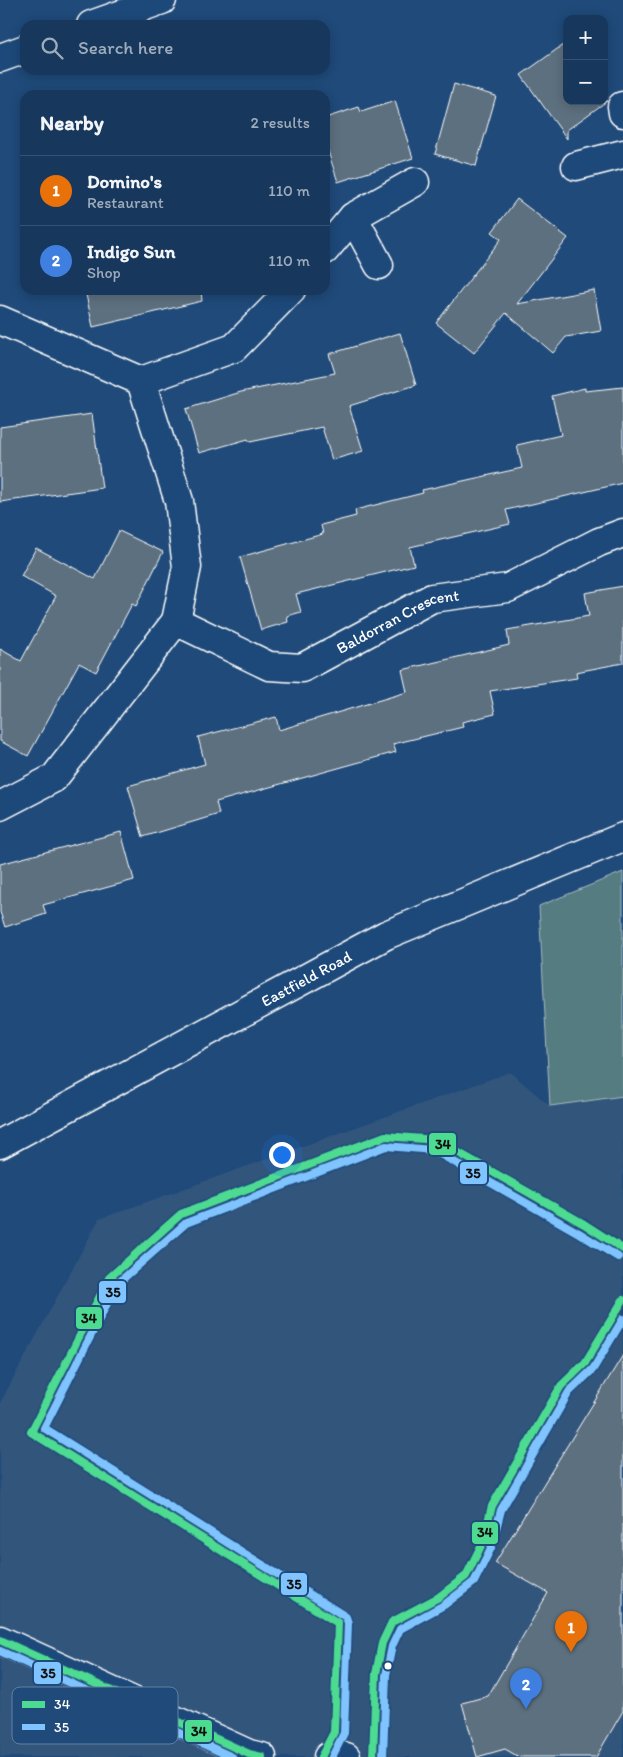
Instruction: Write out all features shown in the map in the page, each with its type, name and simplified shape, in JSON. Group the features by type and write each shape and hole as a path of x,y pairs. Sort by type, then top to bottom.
{"street":[{"path":"105,20 162,0"},
{"path":"0,58 20,51"},
{"path":"576,166 623,154"},
{"path":"330,244 353,217 415,182"},
{"path":"353,217 379,265"},
{"path":"1,322 141,382 234,348 286,295"},
{"path":"0,806 54,778 176,621 187,567 179,501 141,382"},
{"name":"Baldorran Crescent","path":"176,621 269,666 302,668 432,598 508,588 599,542 623,533"},
{"name":"Eastfield Road","path":"0,1144 386,935 623,837"},
{"path":"0,1640 103,1687"},
{"path":"178,1721 250,1754 262,1757"},
{"path":"328,1757 346,1757"}],"shaded area":[{"path":"510,1072 550,1106 623,1096 623,1757 0,1757 0,1403 99,1219"}],"green space":[{"path":"623,872 623,1096 550,1106 539,906"}],"building":[{"path":"563,45 563,105 601,105 567,130 567,139 521,75"},
{"path":"454,84 496,96 476,166 435,154"},
{"path":"395,101 413,158 338,182 330,157 330,116 359,107 361,112"},
{"path":"517,199 568,238 517,304 594,290 601,331 566,337 553,353 506,313 474,353 436,323 501,239 492,232"},
{"path":"86,295 201,295 202,301 93,327"},
{"path":"400,333 416,385 349,406 363,451 332,460 322,427 250,442 248,439 199,453 186,409 241,392 335,373 329,354"},
{"path":"623,387 623,483 506,510 510,524 410,547 414,565 296,594 301,612 287,616 288,622 261,630 240,557 323,534 321,525 356,516 355,510 423,493 422,490 522,468 517,445 561,435 552,396 585,388 585,391"},
{"path":"92,414 102,488 0,502 0,427"},
{"path":"119,531 163,552 136,606 132,604 96,672 79,663 28,756 0,741 0,649 21,661 56,596 21,576 36,548 95,579"},
{"path":"623,586 623,663 576,672 577,678 490,691 495,714 462,722 463,727 393,744 396,752 216,802 219,814 143,837 128,786 205,764 198,737 276,717 279,730 407,692 402,670 509,645 507,630 589,616 585,593"},
{"path":"121,832 134,880 43,905 46,914 5,927 0,912 0,864"},
{"path":"623,1355 623,1711 596,1757 519,1757 505,1749 477,1757 462,1703 488,1696 548,1593 495,1563"}],"transit line":[{"name":"34","path":"321,1757 334,1732 338,1623 31,1432 109,1278 181,1214 385,1136 436,1140 584,1224 623,1249"},
{"name":"35","path":"332,1757 344,1733 348,1623 346,1617 44,1428 117,1284 186,1223 386,1146 433,1150 618,1257"},
{"name":"34","path":"373,1757 376,1674 382,1643 392,1622 439,1597 466,1576 482,1544 492,1506 561,1386 585,1363 623,1300"},
{"name":"35","path":"383,1757 386,1675 392,1646 400,1629 444,1605 474,1582 491,1548 501,1510 569,1392 593,1369 623,1319"},
{"name":"34","path":"0,1640 103,1687"},
{"name":"35","path":"0,1651 79,1687"},
{"name":"34","path":"178,1721 249,1754 262,1757"},
{"name":"35","path":"178,1732 232,1757"}],"place":[{"name":"Domino's","path":"571,1652"},
{"name":"Indigo Sun","path":"526,1709"}]}
